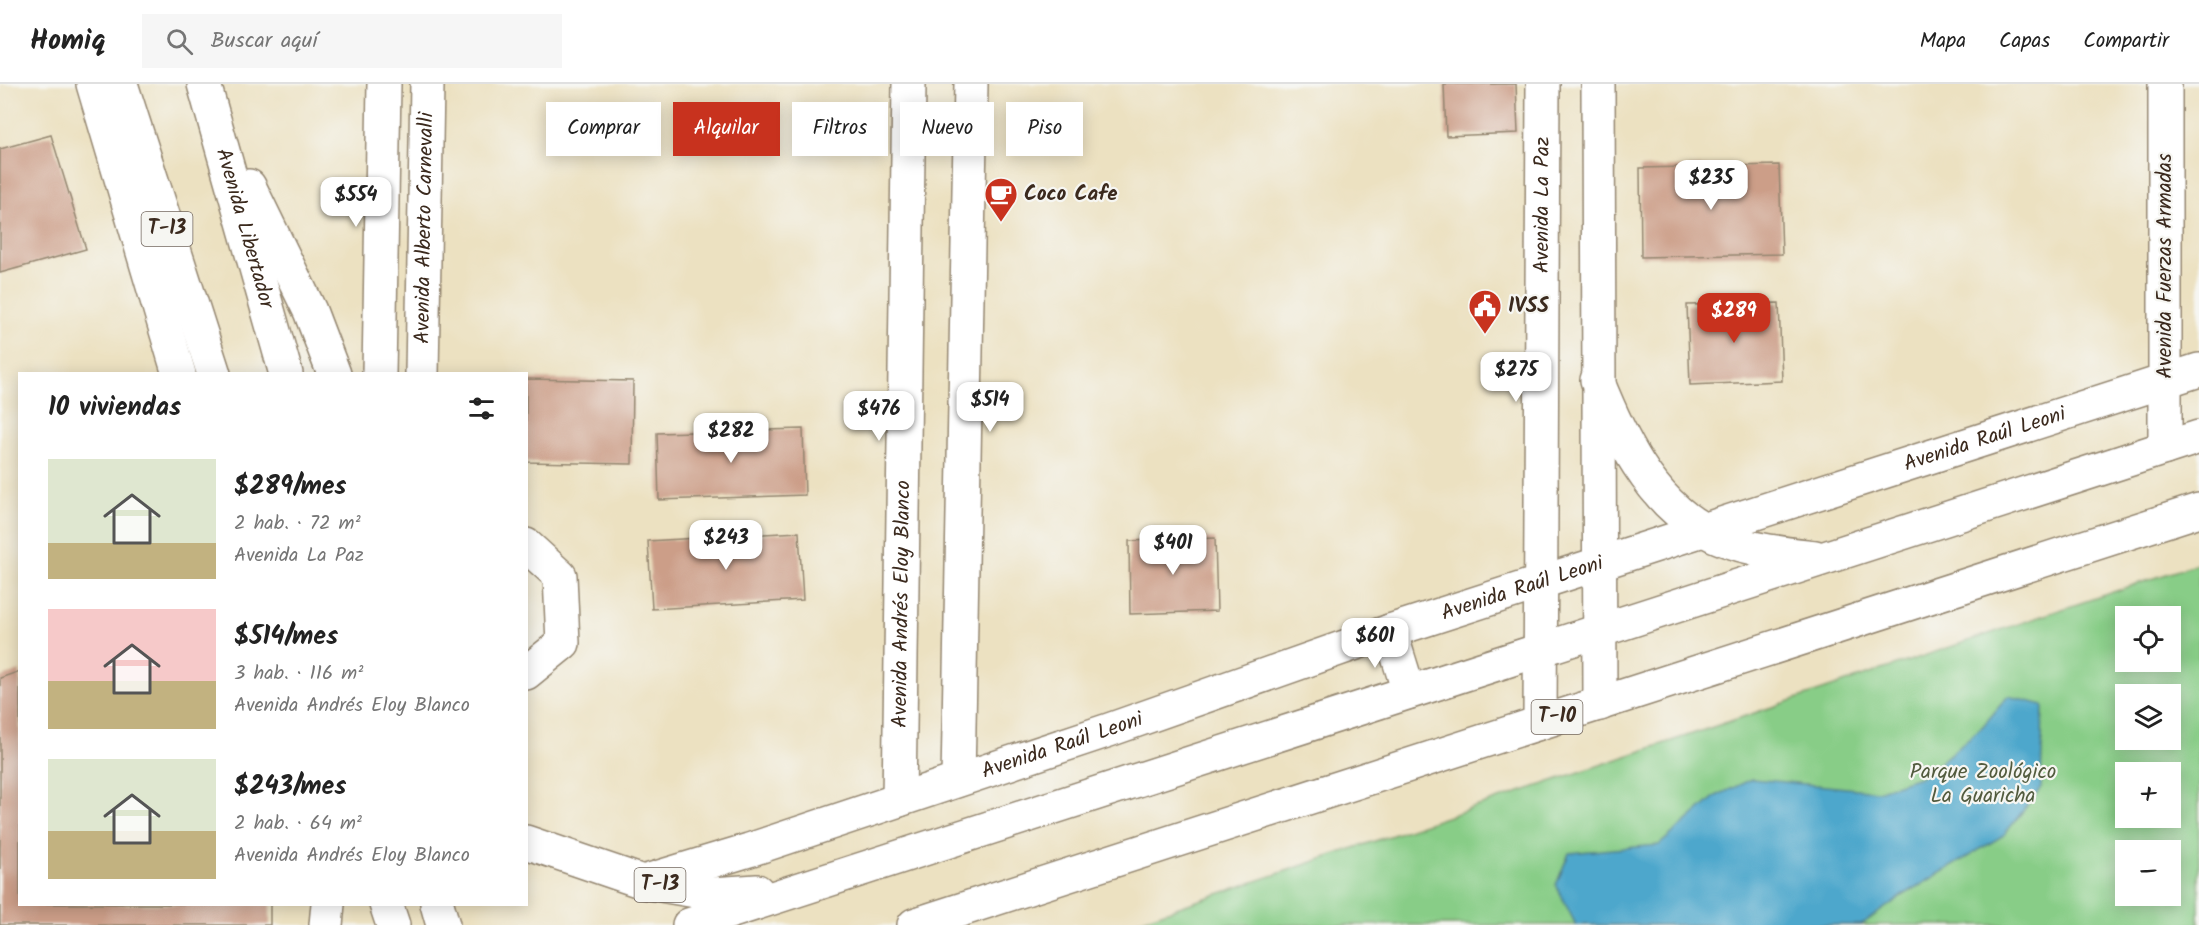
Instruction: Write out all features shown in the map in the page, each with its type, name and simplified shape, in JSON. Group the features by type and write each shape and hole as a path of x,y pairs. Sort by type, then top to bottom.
{"main road":[{"path":"93,84 178,372"},
{"name":"T-13","path":"121,84 213,372"},
{"name":"Avenida Alberto Carnevalli","path":"379,372 384,84"},
{"name":"Avenida Alberto Carnevalli","path":"422,372 427,84"},
{"name":"Avenida Andrés Eloy Blanco","path":"899,800 909,84"},
{"path":"958,780 971,84"},
{"name":"Avenida La Paz","path":"1540,723 1544,84"},
{"path":"1598,84 1597,380 1600,704"},
{"name":"Avenida Fuerzas Armadas","path":"2165,84 2165,448"},
{"path":"208,96 310,311 333,372"},
{"name":"Avenida Libertador","path":"208,96 285,372"},
{"name":"Avenida Raúl Leoni","path":"643,882 899,800 1390,631 2199,370"},
{"path":"1597,380 1614,424 1641,470 1664,498 1704,530 1746,546 1826,558"},
{"path":"688,925 2199,437"},
{"name":"T-10","path":"914,925 2199,510"},
{"path":"528,547 560,576 563,643 528,671"},
{"path":"1390,631 1409,692"},
{"name":"T-13","path":"528,843 643,882 713,894 800,889"},
{"path":"326,925 328,906"},
{"path":"387,906 393,925"},
{"path":"438,906 443,925"}],"green space":[{"name":"Parque Zoológico La Guaricha","path":"2199,563 2199,925 1126,925"}],"water":[{"path":"2008,696 2043,705 2041,788 2004,835 1902,896 1861,925 1576,925 1556,885 1569,853 1659,845 1716,796 1752,779 1877,791 1925,775 1983,726"}],"building":[{"path":"1444,84 1516,84 1518,133 1446,136"},
{"path":"51,135 86,249 0,273 0,149"},
{"path":"1779,165 1782,254 1641,257 1640,168"},
{"path":"1779,303 1782,381 1690,385 1687,305"},
{"path":"528,379 633,381 632,464 528,462"},
{"path":"803,429 805,495 659,500 657,433"},
{"path":"799,532 803,600 652,609 648,541"},
{"path":"1215,538 1217,611 1130,614 1129,541"},
{"path":"18,672 18,906 270,906 270,925 0,925 0,678"}],"place":[{"name":"Coco Cafe","path":"1001,223"},
{"name":"IVSS","path":"1485,335"}]}
